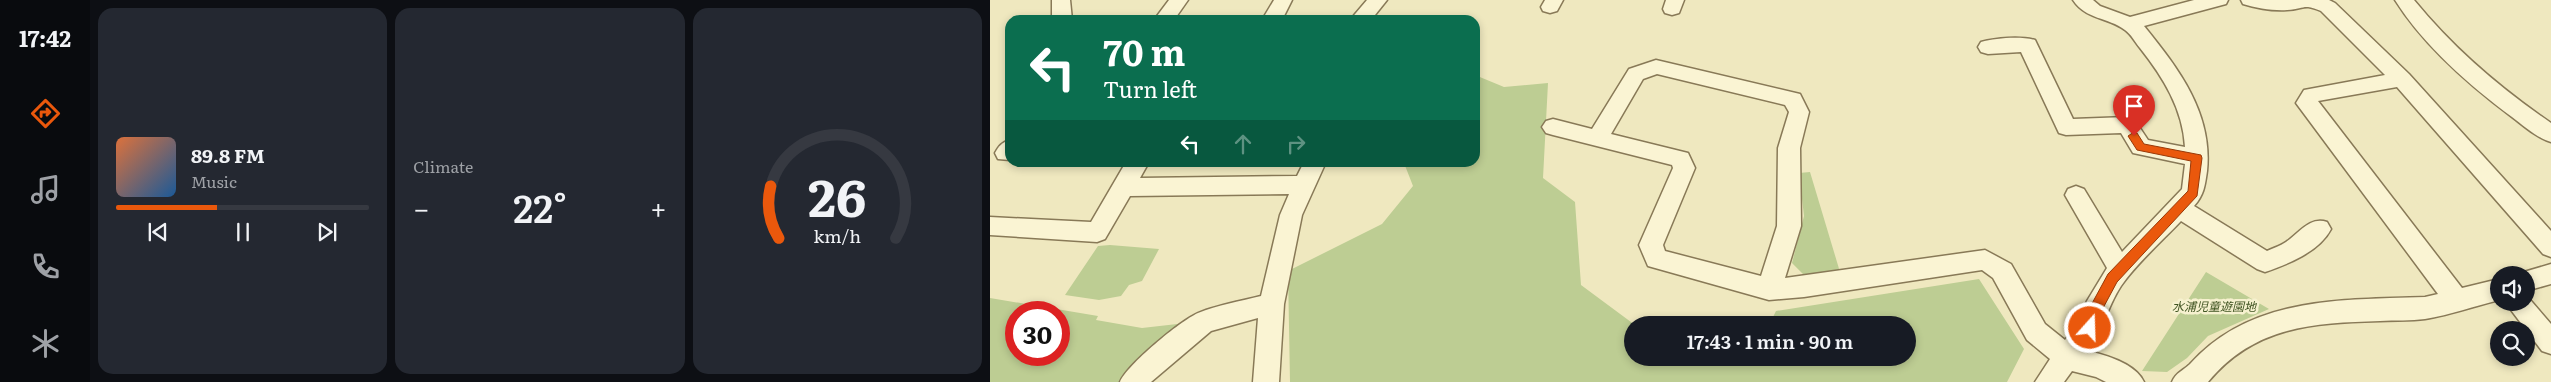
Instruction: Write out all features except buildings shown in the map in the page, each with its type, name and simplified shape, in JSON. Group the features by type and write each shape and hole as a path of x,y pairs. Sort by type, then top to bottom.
{"street":[{"path":"1061,0 1062,15"},
{"path":"1168,15 1179,0"},
{"path":"1275,15 1283,0"},
{"path":"1354,15 1360,0"},
{"path":"1364,15 1378,0"},
{"path":"2048,382 2090,328 2096,309 2120,268 2193,192 2197,158 2195,132 2180,89 2132,25 2093,10 2082,0"},
{"path":"2132,25 2141,19 2219,0"},
{"path":"2250,0 2287,4 2305,0"},
{"path":"2312,0 2328,7 2402,79 2551,247"},
{"path":"2404,0 2416,17 2490,90 2551,134"},
{"path":"1988,47 2028,45 2066,127 2126,125 2141,147 2197,158"},
{"path":"1598,138 1636,74 1656,67 1793,99 1799,112 1789,148 1789,226 1769,289"},
{"path":"2402,79 2310,94 2306,103 2457,300"},
{"path":"1553,127 1680,159 1684,168 1650,245 1656,259 1769,289 1804,287 1986,260 2002,270 2036,332 2068,358 2101,366 2131,382"},
{"path":"990,226 1097,232 1135,167"},
{"path":"1266,382 1272,304 1291,215 1313,167"},
{"path":"1124,187 1305,185"},
{"path":"2076,195 2108,252 2120,268"},
{"path":"2179,208 2265,262 2292,250 2319,229"},
{"path":"2535,278 2551,274"},
{"path":"2185,382 2197,375 2214,355 2246,336 2287,318 2324,312 2425,308 2490,291"},
{"path":"1133,382 1158,358 1204,322 1272,304"},
{"path":"2524,311 2551,343"}],"green space":[{"path":"1480,77 1504,87 1548,83 1543,178 1575,202 1581,285 1624,317 1624,366 1916,366 1916,316 1774,316 1776,311 1979,279 2024,349 2007,382 1290,382 1288,271 1382,224 1413,186 1406,167 1480,167"},
{"path":"1810,172 1840,272 1805,276 1792,263 1804,216 1799,173"},
{"path":"1110,245 1159,249 1142,281 1129,285 1121,296 1099,300 1065,295 1098,246"},
{"name":"水浦児童遊園地","path":"2206,272 2269,309 2208,336 2187,358 2167,372 2142,371"},
{"path":"990,298 1008,301 1005,301 1005,366 1070,366 1070,311 1098,316 1096,320 1142,328 1186,323 1122,382 990,382"}],"route":[{"path":"2090,328 2096,309 2112,278 2193,192 2197,158 2141,147 2134,136"}]}
